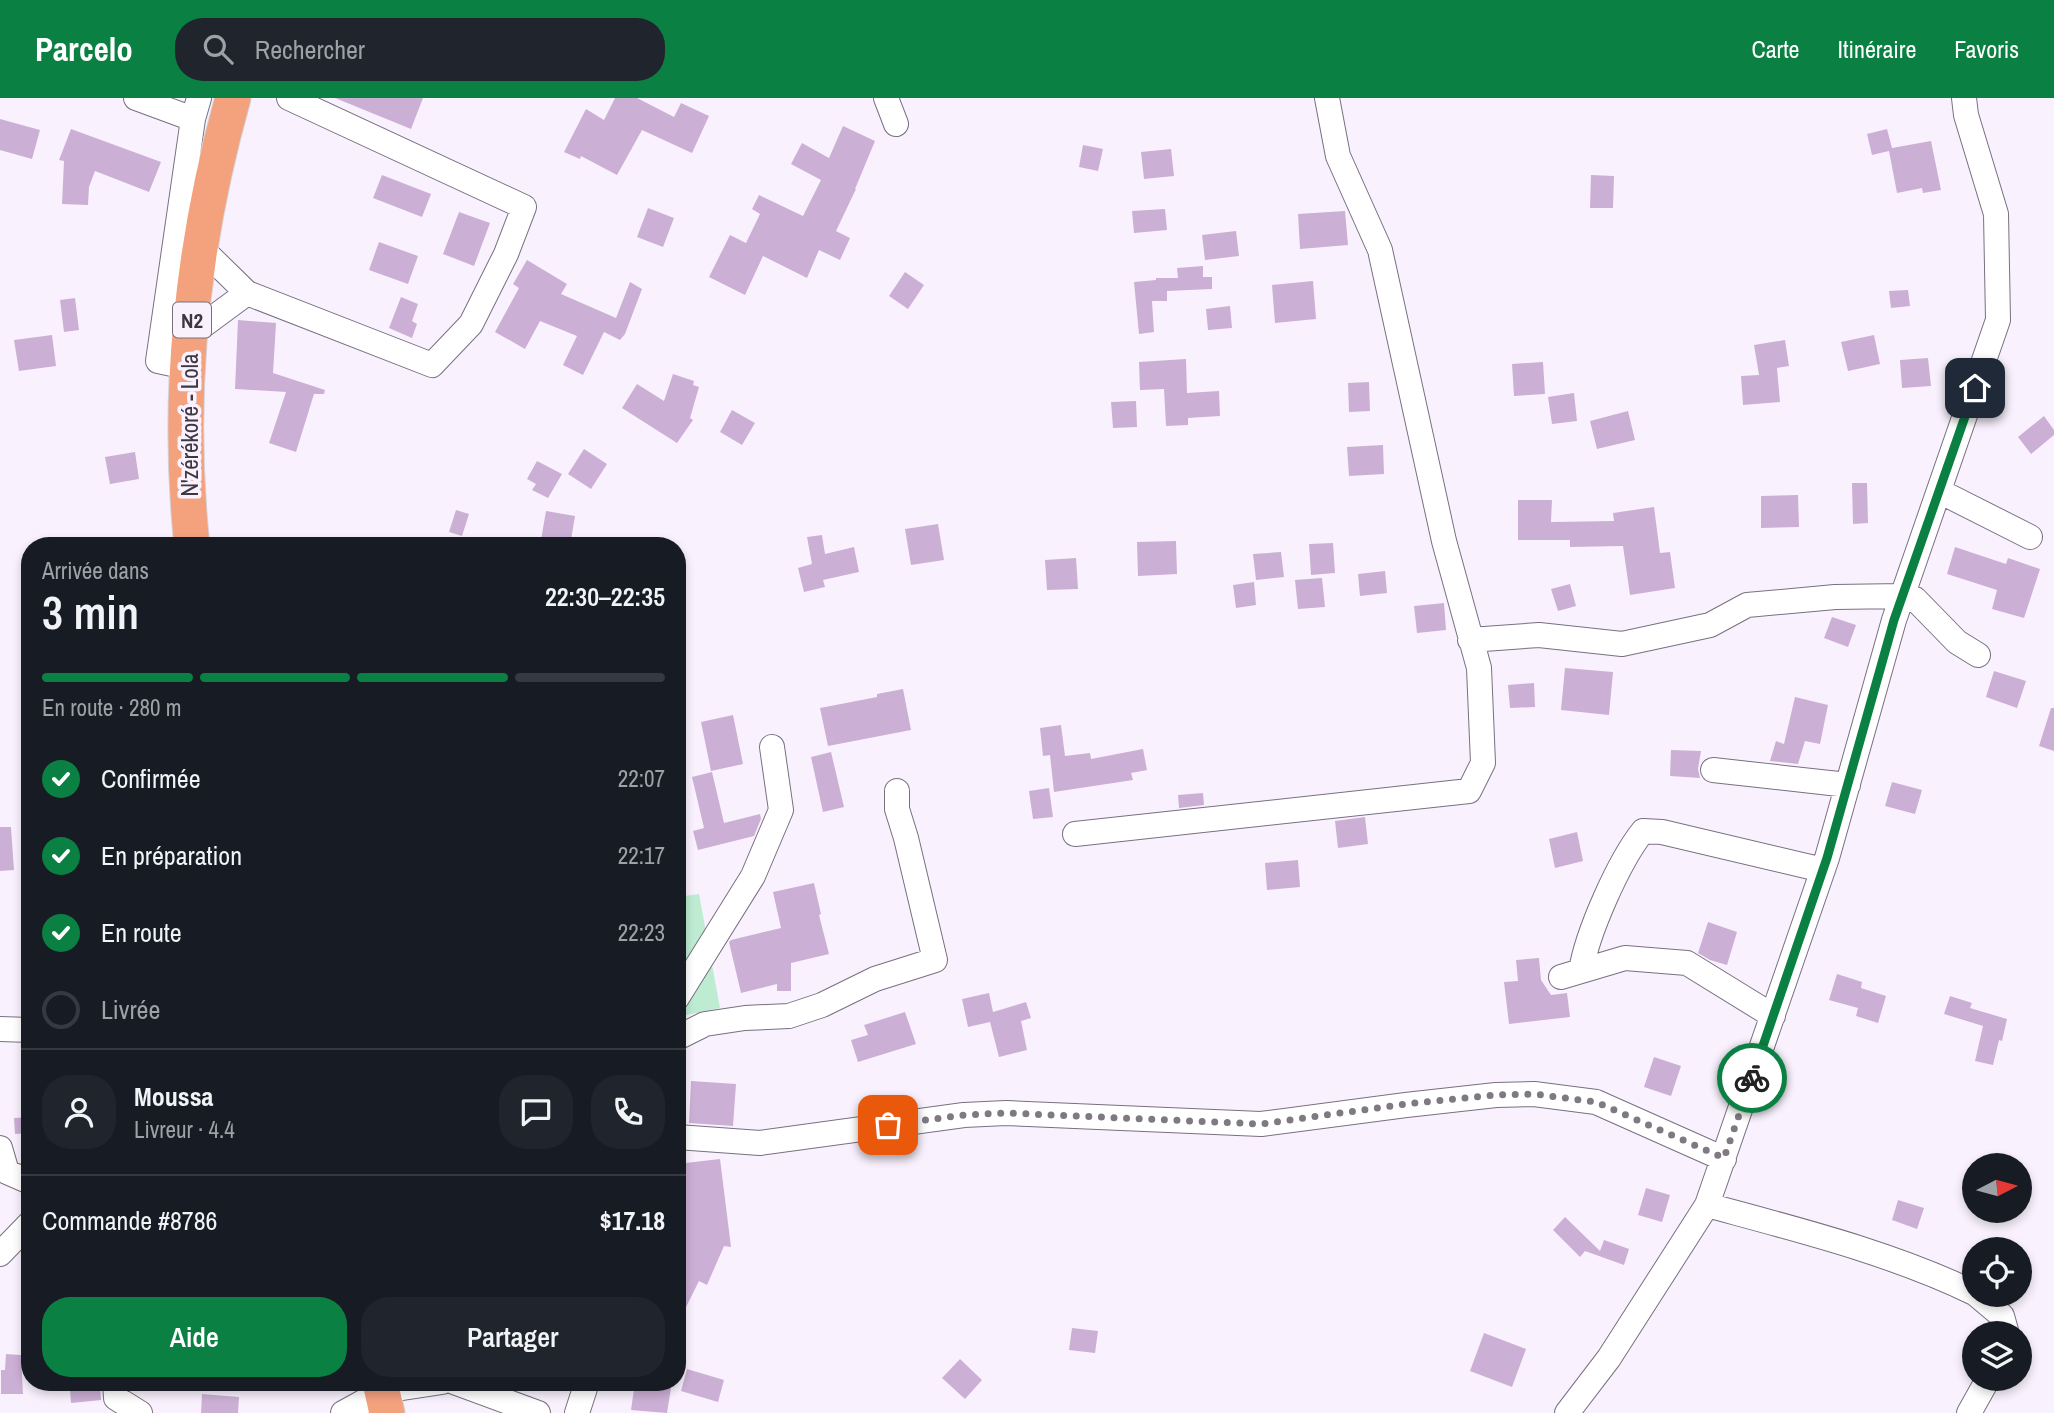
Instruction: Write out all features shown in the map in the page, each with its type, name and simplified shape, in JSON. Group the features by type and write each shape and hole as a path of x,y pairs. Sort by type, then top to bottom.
{"highway":[{"name":"N'zérékoré - Lola","path":"192,537 187,444 188,351 200,247 218,152 233,98"}],"street":[{"path":"136,98 196,108 158,361 188,351 247,293"},
{"path":"200,247 247,293 432,365 471,324 506,254 524,207 289,98"},
{"path":"886,98 897,124"},
{"path":"1567,1413 1609,1358 1707,1205 1823,870 1902,596 1998,320 1996,214 1966,115 1964,98"},
{"path":"1075,834 1469,791 1483,763 1479,668 1444,541 1380,250 1338,156 1332,101"},
{"path":"1939,491 2030,537"},
{"path":"1470,639 1539,635 1622,644 1710,625 1746,605 1835,597 1902,596 1915,599 1957,642 1978,655"},
{"path":"686,983 752,876 781,810 772,747"},
{"path":"1713,770 1848,785"},
{"path":"686,1034 705,1024 745,1018 789,1016 822,1005 875,979 935,960 897,809 897,791"},
{"path":"1773,1016 1687,963 1625,958 1571,974 1629,849 1643,831 1662,832 1823,870"},
{"path":"686,1138 761,1143 964,1115 1006,1113 1261,1124 1406,1104 1534,1094 1596,1102 1724,1158"},
{"path":"0,1148 8,1172 21,1178"},
{"path":"1707,1205 1778,1224 1934,1273 1962,1287"},
{"path":"0,1254 21,1232"},
{"path":"1991,1307 2002,1316 2003,1321"},
{"path":"116,1391 116,1398 140,1413"},
{"path":"343,1413 383,1395 401,1391"},
{"path":"478,1391 538,1413"},
{"path":"577,1413 584,1391"},
{"path":"1969,1413 1981,1391"}],"green space":[{"path":"699,894 720,1008 686,1015 686,896"}],"building":[{"path":"335,98 423,98 411,129"},
{"path":"615,98 637,98 674,117 681,103 709,116 692,153 642,130 617,175 581,156 580,159 564,152 586,109 604,120"},
{"path":"0,119 40,130 32,159 0,150"},
{"path":"843,126 875,141 836,231 850,238 840,260 819,250 807,278 763,256 745,295 709,277 730,235 746,243 760,214 752,209 759,195 803,216 821,180 791,164 802,143 829,158"},
{"path":"71,129 161,162 149,192 95,171 89,187 88,205 62,204 64,161 59,160"},
{"path":"1887,129 1892,148 1931,141 1941,190 1923,193 1922,188 1897,193 1889,151 1872,155 1867,134"},
{"path":"1083,145 1103,149 1098,171 1079,167"},
{"path":"1171,149 1174,176 1144,179 1141,152"},
{"path":"382,175 431,194 422,217 373,198"},
{"path":"1591,175 1614,176 1613,208 1590,208"},
{"path":"648,208 674,218 663,247 637,237"},
{"path":"1165,209 1167,230 1134,233 1132,211"},
{"path":"1345,211 1348,245 1300,249 1298,214"},
{"path":"459,212 490,223 474,266 443,254"},
{"path":"1236,231 1239,256 1205,260 1202,235"},
{"path":"379,242 418,256 408,284 369,270"},
{"path":"527,260 567,284 561,294 616,318 630,282 642,289 625,334 620,340 604,332 583,375 563,365 577,336 540,321 525,349 495,332 519,288 513,284"},
{"path":"1203,266 1203,277 1212,277 1212,289 1167,291 1167,301 1152,301 1154,332 1139,334 1134,282 1178,278 1177,268"},
{"path":"905,272 924,285 908,309 889,296"},
{"path":"1313,281 1316,319 1275,323 1272,285"},
{"path":"1908,290 1910,306 1891,308 1889,291"},
{"path":"401,297 418,304 412,321 417,324 412,338 389,328"},
{"path":"75,298 79,330 64,332 60,300"},
{"path":"1230,306 1232,328 1208,330 1206,309"},
{"path":"238,320 276,323 273,373 325,390 324,394 314,394 296,452 269,443 286,392 235,389"},
{"path":"52,335 56,366 19,371 14,340"},
{"path":"1874,335 1880,364 1848,371 1841,342"},
{"path":"1785,340 1789,366 1777,368 1780,402 1743,405 1741,376 1759,375 1754,345"},
{"path":"1928,358 1931,386 1902,388 1900,360"},
{"path":"1186,359 1187,393 1219,391 1220,416 1188,418 1188,425 1166,426 1164,389 1140,390 1139,362"},
{"path":"1543,362 1545,394 1514,396 1512,364"},
{"path":"673,374 694,381 693,385 699,387 690,418 693,420 677,443 622,408 637,384 664,401"},
{"path":"1369,382 1370,411 1349,412 1348,383"},
{"path":"1574,393 1577,421 1552,424 1548,397"},
{"path":"1136,401 1137,427 1113,428 1111,402"},
{"path":"732,410 755,423 742,445 720,432"},
{"path":"1628,411 1635,440 1597,449 1590,421"},
{"path":"2044,416 2054,430 2054,435 2031,454 2018,437"},
{"path":"1383,445 1384,474 1349,476 1347,447"},
{"path":"584,449 607,464 591,489 568,474"},
{"path":"135,452 139,479 110,484 105,457"},
{"path":"537,461 562,474 548,498 532,490 536,484 527,479"},
{"path":"1852,483 1867,483 1868,523 1853,524"},
{"path":"1798,495 1799,527 1761,528 1761,496"},
{"path":"1518,500 1552,500 1551,522 1614,521 1613,513 1654,507 1660,553 1670,552 1675,588 1630,595 1623,546 1570,547 1570,540 1518,540"},
{"path":"456,510 469,514 462,536 449,532"},
{"path":"546,511 575,516 572,537 542,537"},
{"path":"938,524 944,560 911,565 905,529"},
{"path":"822,535 825,554 854,547 859,572 823,580 825,587 804,592 798,568 812,564 807,537"},
{"path":"1176,541 1177,574 1138,576 1137,542"},
{"path":"1333,543 1335,573 1311,575 1309,544"},
{"path":"1955,547 2006,564 2008,558 2040,569 2024,618 1992,609 1997,590 1947,574"},
{"path":"1281,552 1284,577 1256,580 1253,554"},
{"path":"1076,558 1078,589 1047,590 1045,560"},
{"path":"1385,571 1387,593 1360,596 1358,574"},
{"path":"1322,578 1325,607 1298,609 1295,580"},
{"path":"1254,582 1256,605 1236,608 1233,585"},
{"path":"1570,584 1576,606 1558,611 1551,589"},
{"path":"1444,603 1446,630 1417,633 1414,606"},
{"path":"1832,617 1856,625 1848,647 1824,638"},
{"path":"1565,668 1613,672 1609,715 1561,710"},
{"path":"1994,671 2026,681 2017,708 1986,697"},
{"path":"1534,683 1535,707 1510,708 1508,685"},
{"path":"903,689 911,730 828,746 820,708"},
{"path":"1795,697 1828,705 1820,744 1805,741 1798,764 1770,761 1776,741 1784,744"},
{"path":"2051,708 2054,708 2054,751 2039,746"},
{"path":"733,715 743,764 711,771 701,722"},
{"path":"1061,725 1065,756 1090,753 1091,759 1143,749 1147,770 1131,773 1133,780 1054,792 1050,755 1043,756 1040,728"},
{"path":"1671,750 1701,751 1698,769 1700,778 1670,776"},
{"path":"831,752 844,807 823,812 811,757"},
{"path":"712,772 724,823 760,814 761,819 754,836 698,850 693,831 704,828 692,777"},
{"path":"1892,782 1922,790 1915,814 1885,806"},
{"path":"1049,788 1053,817 1033,819 1029,791"},
{"path":"1203,793 1204,805 1179,808 1178,795"},
{"path":"1365,817 1368,844 1338,848 1335,821"},
{"path":"0,827 11,827 14,870 0,871"},
{"path":"1577,832 1583,861 1555,868 1549,839"},
{"path":"1298,860 1300,887 1267,890 1265,863"},
{"path":"814,883 829,954 791,963 791,991 777,991 777,984 741,993 729,942 781,928 773,892"},
{"path":"1708,922 1737,932 1727,965 1698,953"},
{"path":"1539,958 1541,980 1551,995 1567,993 1570,1017 1509,1024 1504,982 1518,981 1516,960"},
{"path":"1837,974 1862,982 1861,988 1886,996 1878,1023 1856,1016 1858,1008 1829,1000"},
{"path":"989,993 993,1012 1026,1002 1031,1018 1021,1021 1027,1050 999,1057 990,1022 968,1027 962,999"},
{"path":"1950,996 1972,1003 1970,1008 2007,1019 1993,1065 1975,1061 1983,1026 1944,1014"},
{"path":"905,1012 916,1044 858,1062 851,1040 868,1035 864,1025"},
{"path":"1654,1057 1681,1066 1671,1096 1644,1087"},
{"path":"691,1081 736,1084 733,1126 689,1123"},
{"path":"14,1118 21,1118 21,1134 15,1134"},
{"path":"720,1159 731,1247 724,1246 707,1285 699,1281 686,1307 686,1163"},
{"path":"1646,1188 1670,1195 1662,1222 1638,1215"},
{"path":"1898,1200 1924,1208 1917,1229 1892,1220"},
{"path":"1565,1217 1600,1251 1604,1240 1629,1249 1624,1265 1585,1251 1580,1257 1553,1230"},
{"path":"1072,1328 1098,1331 1095,1353 1069,1350"},
{"path":"1484,1333 1526,1349 1512,1387 1470,1371"},
{"path":"6,1354 21,1355 23,1394 1,1394 1,1370 5,1370"},
{"path":"960,1359 982,1380 965,1399 942,1378"},
{"path":"687,1369 724,1380 718,1402 681,1391 686,1391"},
{"path":"70,1391 100,1391 101,1400 71,1403"},
{"path":"634,1391 671,1391 667,1413 631,1410"},
{"path":"202,1394 239,1397 238,1413 201,1413"}],"way so far":[{"path":"888,1125 964,1115 1006,1113 1261,1124 1406,1104 1534,1094 1596,1102 1724,1158 1752,1078"}],"route":[{"path":"1752,1078 1827,858 1894,620 1975,388"}]}
